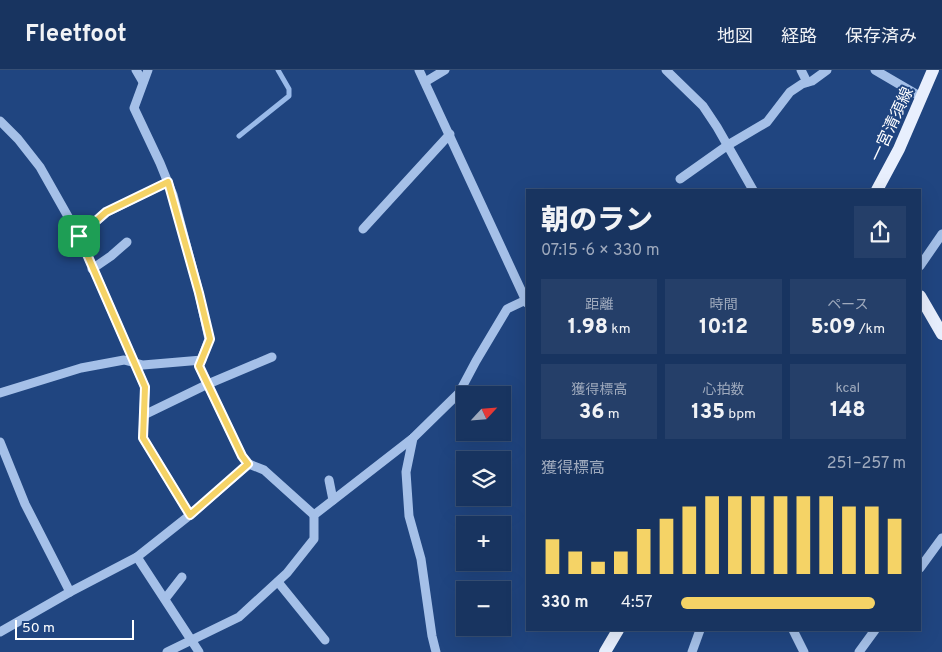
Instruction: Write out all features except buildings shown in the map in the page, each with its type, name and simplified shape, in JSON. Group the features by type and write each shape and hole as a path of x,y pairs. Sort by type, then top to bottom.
{"main road":[{"name":"一宮清須線","path":"877,189 899,149 933,70"},
{"path":"921,298 942,334"},
{"path":"605,652 617,631"}],"street":[{"path":"136,70 143,82"},
{"path":"148,70 134,108 168,182 199,293 210,339 199,366 242,456 248,464 264,470 314,515 314,539 278,582 239,617 167,652"},
{"path":"419,70 526,299"},
{"path":"425,82 445,70"},
{"path":"666,70 704,106 753,189"},
{"path":"802,70 807,82"},
{"path":"680,178 766,122 790,92 827,70"},
{"path":"875,70 921,97"},
{"path":"0,121 18,139 40,168 79,236 145,387 143,438 190,515"},
{"path":"363,230 450,134"},
{"path":"79,236 106,212 168,182"},
{"path":"921,265 942,234"},
{"path":"92,268 111,256 127,242"},
{"path":"314,515 413,438 459,393 507,309 526,301"},
{"path":"144,415 208,384 272,357"},
{"path":"0,393 81,368 124,360 143,365 202,360"},
{"path":"413,438 406,472 409,516 421,559 436,652"},
{"path":"0,442 25,504 70,592"},
{"path":"0,632 137,557 190,515 248,464"},
{"path":"329,480 333,500"},
{"path":"921,567 942,538"},
{"path":"137,557 199,652"},
{"path":"165,599 182,577"},
{"path":"278,582 325,640"},
{"path":"692,652 700,631"},
{"path":"794,631 804,652"},
{"path":"859,652 874,631"}],"waterway":[{"path":"239,136 289,96 289,89 278,70"}],"route":[{"path":"168,182 210,339 199,366 242,456 248,464 190,515 143,438 145,387 79,236 106,212 168,182"}]}
